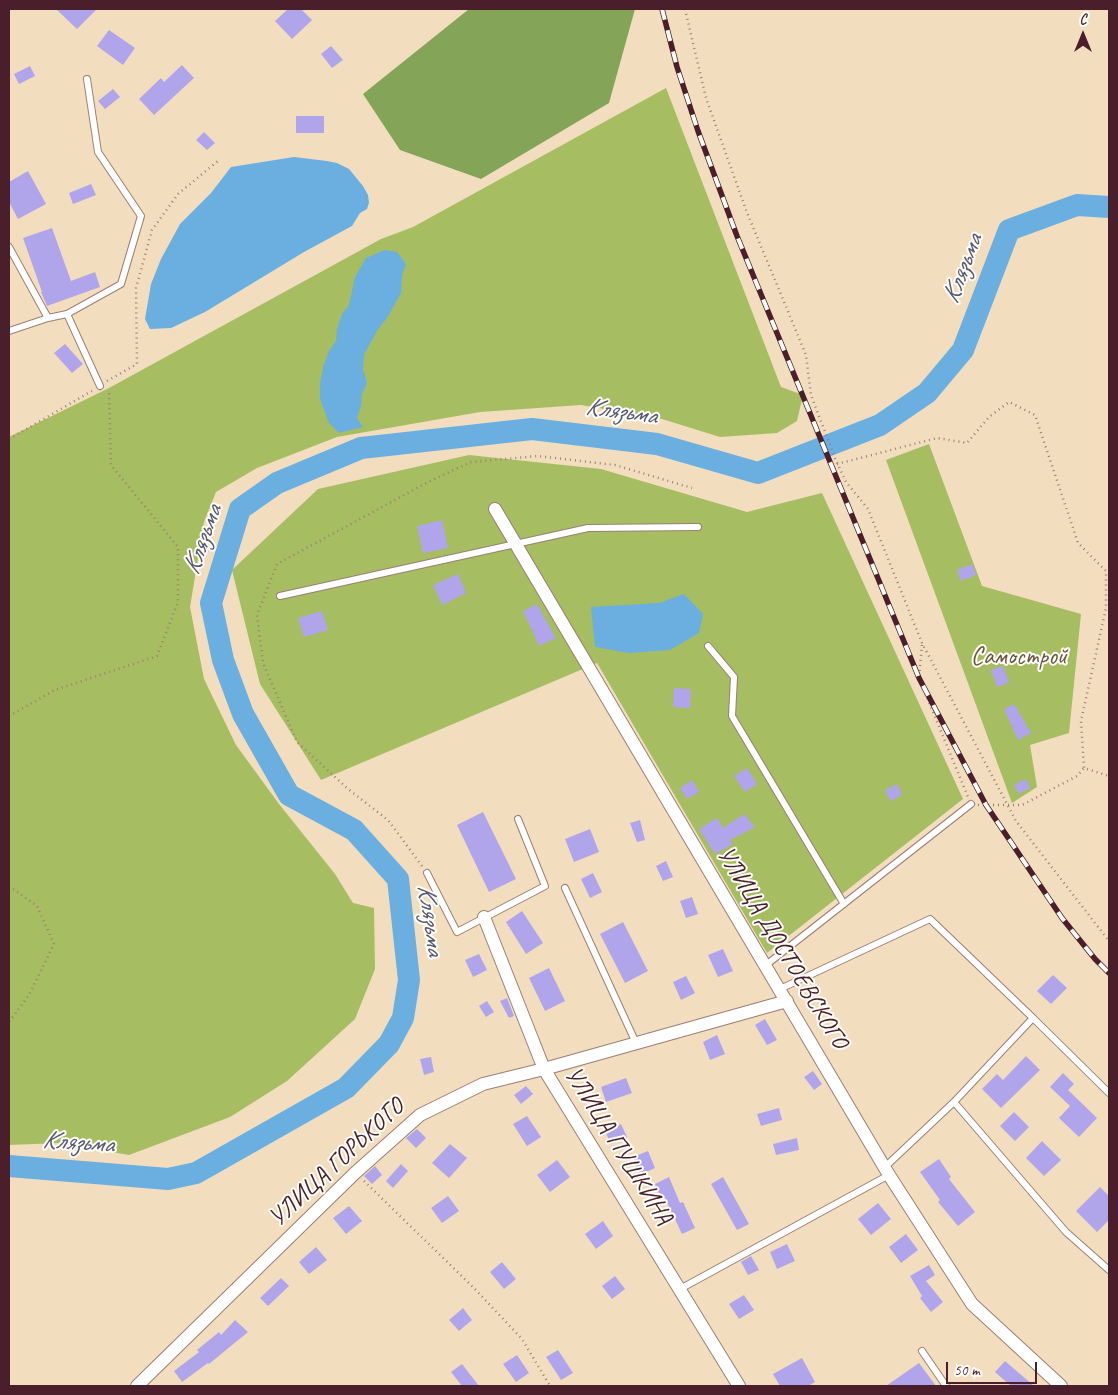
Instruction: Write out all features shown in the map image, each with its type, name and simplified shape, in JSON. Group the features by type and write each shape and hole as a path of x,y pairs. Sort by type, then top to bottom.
{"street":[{"name":"УЛИЦА ДОСТОЕВСКОГО","path":"495,509 887,1171 972,1304 1061,1386"},
{"name":"УЛИЦА ПУШКИНА","path":"484,917 544,1069 739,1386"},
{"name":"УЛИЦА ГОРЬКОГО","path":"136,1386 355,1173 420,1115 483,1084 544,1069 786,1001"}],"lane":[{"path":"9,331 48,318 67,314 121,284 141,216 98,152 87,79"},
{"path":"9,247 48,318"},
{"path":"67,314 100,386"},
{"path":"280,596 588,528 698,527"},
{"path":"708,646 734,676 732,716 844,904"},
{"path":"766,964 971,804"},
{"path":"428,873 457,932 545,886 518,819"},
{"path":"565,888 636,1043"},
{"path":"780,989 930,919 1109,1093"},
{"path":"680,1288 887,1171 1032,1018"},
{"path":"954,1102 1066,1232 1109,1270"},
{"path":"922,1351 946,1386"}],"path":[{"path":"685,9 706,98 746,210 806,355 811,395 835,458 846,482 868,510 922,643 1016,821 1109,940"},
{"path":"9,439 137,364 136,288 152,230 178,194 218,161"},
{"path":"9,716 55,690 157,656 178,602 178,547 111,464 109,390"},
{"path":"838,464 937,438 967,443 989,417 1008,402 1035,415 1078,543 1106,571 1108,578 1106,608 1082,721 1084,768 1077,776 1022,805 971,804 919,678 922,643"},
{"path":"428,873 388,820 348,789 297,742 263,663 257,615 277,564 430,481 471,462 538,456 615,464 692,488"},
{"path":"1084,768 1109,776"},
{"path":"9,886 37,906 54,944 29,995 9,1022"},
{"path":"355,1173 473,1287 522,1339 550,1386"}],"green space":[{"path":"469,9 635,9 609,103 481,179 400,150 363,94"},
{"path":"666,88 781,387 803,395 797,421 777,433 720,437 662,419 581,405 480,412 337,437 257,468 216,492 204,522 190,607 204,679 236,745 279,804 335,874 353,903 374,908 375,969 355,1019 287,1081 230,1117 129,1155 59,1143 9,1145 9,437 109,388 381,239 413,227"},
{"name":"Самострой","path":"929,444 982,586 1081,614 1069,733 1030,745 1037,787 1012,803 886,460"},
{"path":"469,455 601,469 747,512 822,493 963,799 767,953 597,663 321,780 260,684 232,570 318,489"}],"water":[{"path":"294,157 337,163 349,169 368,195 369,203 367,209 360,213 352,226 304,252 205,312 171,328 150,329 145,319 151,284 161,259 180,224 211,193 231,167"},
{"path":"385,250 397,252 406,264 402,276 401,293 364,355 363,369 367,383 362,394 357,418 363,427 339,433 329,423 320,399 320,383 324,364 329,351 336,341 337,329 342,314 349,305 355,277 366,258"},
{"path":"684,594 703,614 699,633 670,650 629,653 595,647 591,607 659,603"}],"building":[{"path":"56,9 97,9 77,29"},
{"path":"288,9 301,9 312,20 292,39 275,21"},
{"path":"109,30 135,48 123,65 97,46"},
{"path":"331,46 343,60 332,68 321,54"},
{"path":"182,65 194,78 154,115 139,99 161,78 164,82"},
{"path":"30,66 35,76 19,84 14,74"},
{"path":"113,89 120,97 105,109 98,101"},
{"path":"296,116 324,116 324,133 296,133"},
{"path":"204,132 215,143 207,150 196,140"},
{"path":"28,171 46,204 18,219 9,202 9,182"},
{"path":"91,184 96,195 73,204 69,193"},
{"path":"52,228 71,281 95,272 100,287 47,306 23,238"},
{"path":"65,344 83,364 72,373 54,353"},
{"path":"442,520 448,548 423,553 417,526"},
{"path":"972,564 976,575 961,581 957,570"},
{"path":"458,574 466,593 442,605 433,585"},
{"path":"537,604 556,638 539,646 523,611"},
{"path":"322,611 328,630 304,637 298,618"},
{"path":"1003,666 1009,683 997,687 991,670"},
{"path":"674,688 691,689 690,708 673,707"},
{"path":"1014,704 1031,733 1018,740 1004,709"},
{"path":"747,768 757,784 745,792 734,776"},
{"path":"1026,779 1030,788 1019,794 1014,785"},
{"path":"692,780 699,792 687,799 680,788"},
{"path":"897,784 902,795 890,801 885,790"},
{"path":"483,812 516,879 489,892 457,825"},
{"path":"744,814 755,827 730,840 733,844 715,854 699,829 717,818 723,828"},
{"path":"640,820 645,840 637,842 630,823"},
{"path":"590,829 599,852 574,862 565,839"},
{"path":"666,861 673,877 663,881 656,866"},
{"path":"593,873 602,892 590,898 581,879"},
{"path":"692,897 698,914 686,918 680,901"},
{"path":"522,911 543,943 526,954 506,922"},
{"path":"623,922 648,971 625,983 600,934"},
{"path":"723,949 733,971 718,977 708,955"},
{"path":"479,954 487,970 473,977 465,960"},
{"path":"549,968 565,1001 545,1011 529,978"},
{"path":"1053,975 1067,988 1051,1004 1037,991"},
{"path":"686,976 695,993 681,1000 673,982"},
{"path":"507,998 514,1016 509,1018 500,1001"},
{"path":"487,1001 494,1012 486,1017 479,1006"},
{"path":"765,1019 777,1040 767,1045 755,1025"},
{"path":"717,1035 725,1054 710,1060 703,1042"},
{"path":"1026,1056 1040,1070 1001,1108 982,1089 997,1074 1003,1080"},
{"path":"431,1057 434,1072 424,1075 420,1059"},
{"path":"813,1071 822,1084 814,1090 804,1077"},
{"path":"1063,1073 1074,1084 1068,1090 1097,1118 1079,1137 1059,1118 1070,1106 1050,1087"},
{"path":"626,1078 632,1093 606,1102 601,1087"},
{"path":"526,1086 533,1094 521,1104 514,1095"},
{"path":"779,1108 782,1120 761,1126 757,1114"},
{"path":"1014,1112 1029,1127 1015,1141 1000,1126"},
{"path":"527,1116 541,1137 527,1146 513,1124"},
{"path":"621,1124 627,1137 611,1144 605,1131"},
{"path":"417,1129 426,1138 416,1148 406,1138"},
{"path":"797,1138 799,1150 776,1155 773,1144"},
{"path":"1042,1141 1061,1160 1044,1176 1026,1158"},
{"path":"450,1144 467,1158 449,1178 432,1163"},
{"path":"648,1151 655,1168 640,1175 633,1157"},
{"path":"939,1159 951,1177 949,1179 975,1212 958,1226 938,1202 940,1200 920,1172"},
{"path":"557,1160 570,1177 550,1192 537,1175"},
{"path":"401,1164 408,1171 393,1188 386,1181"},
{"path":"375,1166 382,1175 372,1184 364,1176"},
{"path":"669,1177 680,1203 683,1202 695,1228 682,1234 664,1196 661,1198 655,1184"},
{"path":"723,1177 749,1224 737,1230 711,1184"},
{"path":"1100,1187 1109,1196 1109,1220 1097,1232 1076,1211"},
{"path":"448,1196 459,1211 442,1223 431,1208"},
{"path":"878,1203 891,1219 871,1235 858,1219"},
{"path":"349,1206 362,1221 346,1234 333,1218"},
{"path":"603,1221 613,1236 596,1249 585,1234"},
{"path":"906,1234 918,1250 901,1263 889,1247"},
{"path":"787,1244 795,1261 777,1269 770,1252"},
{"path":"316,1247 327,1260 309,1274 299,1262"},
{"path":"751,1256 759,1270 748,1275 741,1262"},
{"path":"502,1262 516,1279 504,1289 490,1272"},
{"path":"929,1265 935,1275 926,1281 943,1302 931,1312 920,1298 922,1296 910,1276"},
{"path":"615,1276 625,1289 612,1299 602,1286"},
{"path":"281,1278 289,1286 268,1306 260,1298"},
{"path":"744,1295 754,1310 739,1319 729,1304"},
{"path":"463,1308 472,1320 459,1331 449,1320"},
{"path":"235,1320 248,1332 209,1364 182,1382 174,1371 199,1352 197,1350 219,1332 221,1335"},
{"path":"558,1350 573,1373 561,1380 546,1357"},
{"path":"517,1355 529,1373 516,1382 503,1364"},
{"path":"802,1358 815,1382 808,1386 780,1386 773,1374"},
{"path":"1005,1361 1034,1386 1011,1386 995,1372"},
{"path":"919,1363 936,1386 886,1386"},
{"path":"462,1364 479,1386 462,1386 451,1372"}],"waterway":[{"name":"Клязьма","path":"9,1166 168,1179 196,1173 346,1088 389,1044 403,1018 409,980 398,879 354,830 289,795 243,714 223,660 211,603 240,509 277,483 361,448 532,429 657,444 758,473 880,425 927,393 963,350 1009,230 1077,205 1109,207"}],"railway":[{"path":"662,9 677,67 698,131 737,236 919,678 986,805 1062,918 1095,959 1109,973"}]}
